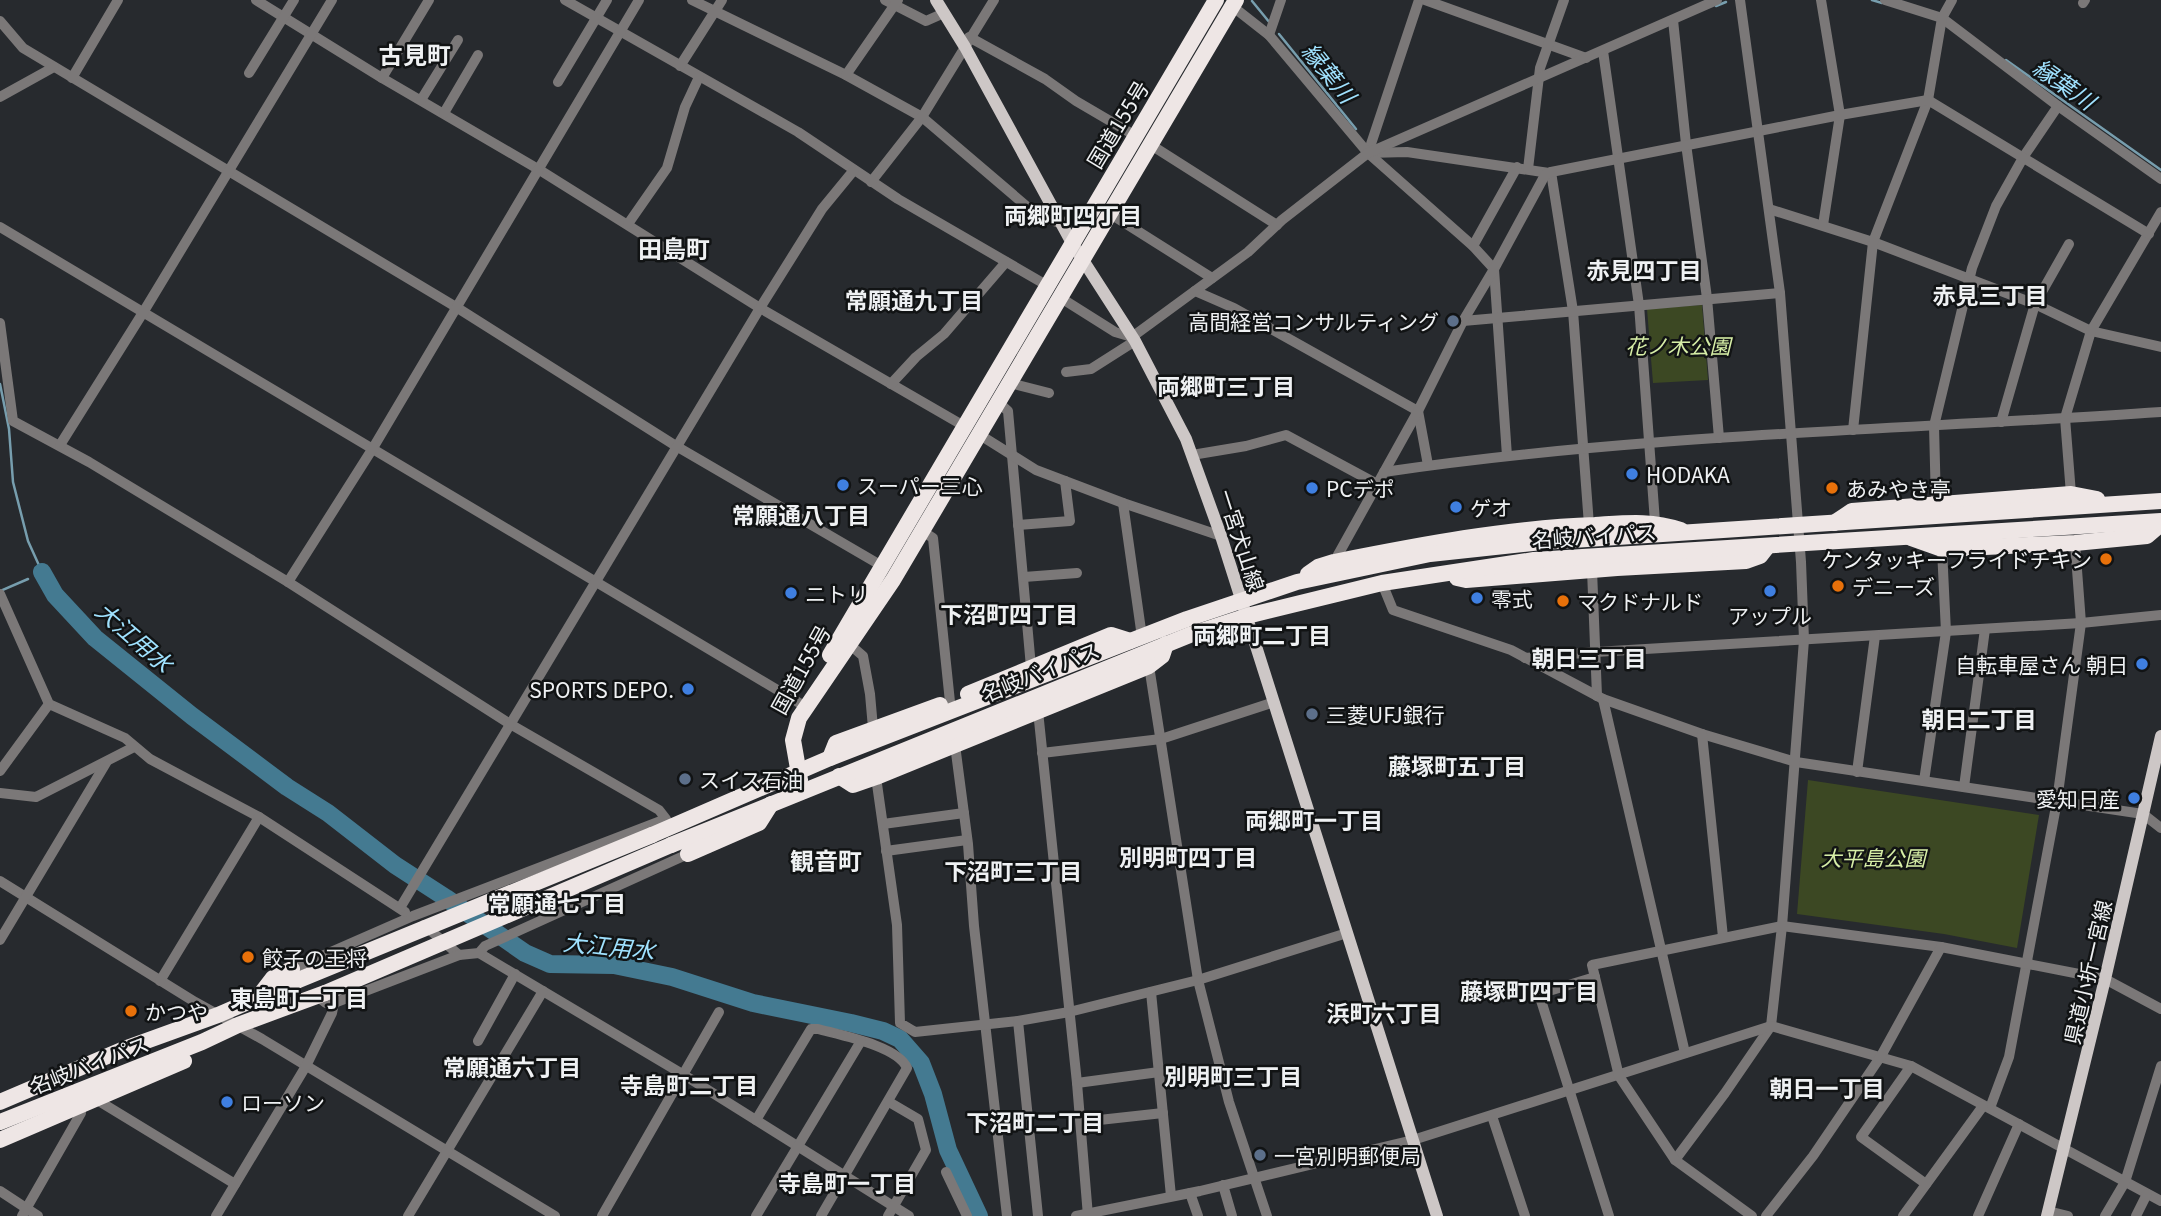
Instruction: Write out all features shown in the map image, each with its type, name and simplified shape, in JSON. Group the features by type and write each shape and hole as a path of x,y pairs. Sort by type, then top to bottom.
{"highway":[{"name":"国道155号","path":"803,791 788,747 790,729 801,704 1216,0"},
{"name":"国道155号","path":"795,772 793,740 799,718 893,580 1234,3"},
{"path":"1832,524 1852,511 2071,494 2119,503"},
{"name":"名岐バイパス","path":"0,1102 124,1049 258,998 294,975 652,835 795,772 1136,639 1297,582 1430,554 1542,542 2161,501"},
{"path":"1297,582 1318,567 1334,562 1432,542 1562,525 1655,522 1691,534"},
{"path":"1909,537 1950,549 2075,543 2147,536 2161,523"},
{"name":"名岐バイパス","path":"2,1133 25,1112 202,1042 238,1025 325,998 671,845 1166,644 1247,616 1382,583 1534,559 2161,523"},
{"path":"1542,542 1562,525"},
{"path":"1950,549 1986,532"},
{"path":"1433,574 1466,580 1746,561 1760,556 1767,547"},
{"path":"1617,568 1640,552"},
{"path":"830,758 836,743 950,702 1111,635 1136,639"},
{"path":"839,776 853,785 876,777 1149,666 1162,656 1166,644"},
{"path":"688,854 759,823 771,804"},
{"path":"666,819 684,821"},
{"path":"2,1133 99,1097 192,1057 202,1042"},
{"path":"0,1091 96,1053 124,1049"}],"main road":[{"name":"一宮犬山線","path":"936,0 967,42 1060,223 1134,339 1186,439 1242,600 1437,1216"},
{"name":"県道小折一宮線","path":"2047,1214 2161,736"}],"street":[{"path":"72,78 118,0"},
{"path":"249,73 293,0"},
{"path":"60,445 332,0"},
{"path":"382,78 429,0"},
{"path":"565,0 798,132 872,182 1048,286"},
{"path":"558,82 607,0"},
{"path":"288,582 373,449 639,0"},
{"path":"692,0 719,5 922,117 1038,216 1060,223"},
{"path":"872,182 922,117 994,0"},
{"path":"1269,35 1282,0"},
{"path":"1368,153 1419,0"},
{"path":"1425,0 1586,58"},
{"path":"1473,246 1522,168 1539,78 1564,0"},
{"path":"1066,373 1091,369 1134,339 1248,252 1277,225 1368,153 1717,0"},
{"path":"1675,1160 1771,1026 1782,926 1804,640 1800,545 1780,293 1740,0"},
{"path":"1821,0 1840,115 1823,225"},
{"path":"1885,0 1942,18 2058,106 2161,179"},
{"path":"1853,430 1873,242 1928,100 1942,18 1952,0"},
{"path":"259,1 382,78 628,224 760,308 964,426"},
{"path":"846,75 893,2 926,21 944,13"},
{"path":"1234,3 1269,35 1368,153 1473,246 1494,270 1507,456"},
{"path":"680,65 719,5"},
{"path":"0,20 23,48 456,307 676,446 882,566"},
{"path":"1673,20 1686,144 1707,298 1718,438"},
{"path":"421,100 458,40"},
{"path":"967,42 1045,79 1076,101 1134,135"},
{"path":"1603,51 1639,305 1655,522"},
{"path":"444,113 478,55"},
{"path":"0,97 54,67"},
{"path":"628,224 667,168 685,107 699,77"},
{"path":"1368,153 1407,152 1550,172 1928,100 2149,234"},
{"path":"1936,504 1934,426 1969,279 1996,206 2024,156 2058,106"},
{"path":"1151,145 1277,225"},
{"path":"400,908 760,308 822,209 855,170"},
{"path":"1334,562 1418,411 1463,321 1545,175 1550,172"},
{"path":"1550,172 1573,311 1589,525"},
{"path":"1769,209 1873,242 2035,304 2091,331 2161,347"},
{"path":"2071,494 2065,418 2091,331 2161,212"},
{"path":"1109,213 1212,278"},
{"path":"0,227 801,704"},
{"path":"2001,422 2035,304 2069,244"},
{"path":"891,384 916,357 944,334 1006,262"},
{"path":"1195,291 1234,308 1418,411"},
{"path":"1463,321 1780,293"},
{"path":"1061,298 1115,331 1134,339"},
{"path":"0,323 13,421 60,445 288,582 510,724 659,810 666,819 413,916 294,975"},
{"path":"1010,383 1049,393"},
{"path":"999,403 1008,411 1031,667"},
{"path":"1418,411 1427,465"},
{"path":"1384,472 1507,456 1718,438 2161,412"},
{"path":"980,435 1036,470 1221,536"},
{"path":"1192,455 1246,446 1286,435 1377,484"},
{"path":"1018,525 1070,522 1065,481"},
{"path":"1123,503 1136,639"},
{"path":"922,531 933,538 950,702"},
{"path":"1903,1216 1986,1107 2009,1057 2057,801 2081,623 2075,543"},
{"path":"1924,781 1946,632 1950,549"},
{"path":"1592,570 1595,652 1600,698 1685,1054"},
{"path":"1024,577 1077,573"},
{"path":"1382,583 1393,610 1511,650 1600,698 1702,734 1796,762 2143,814 2161,828"},
{"path":"0,594 49,704 125,738 150,759 259,817 413,916 459,955"},
{"path":"1525,658 2081,623 2161,615"},
{"path":"1964,788 1985,629"},
{"path":"1857,772 1875,636"},
{"path":"849,644 863,656 873,728"},
{"path":"1149,666 1198,980 1226,1090 1267,1216"},
{"path":"1042,753 1161,739 1274,702"},
{"path":"0,771 49,704"},
{"path":"1038,711 1081,1122 1088,1215"},
{"path":"1702,734 1723,937"},
{"path":"955,745 1007,1216"},
{"path":"0,793 36,797 134,747"},
{"path":"0,940 106,763"},
{"path":"876,777 897,925 900,1023 915,1032 1018,1021 1069,1012 1198,980 1347,933"},
{"path":"883,824 964,813"},
{"path":"160,981 259,817"},
{"path":"886,851 967,840"},
{"path":"479,953 485,946 688,854"},
{"path":"0,881 160,981 555,1216"},
{"path":"469,894 514,933"},
{"path":"1752,1216 1675,1160 1619,1076 1592,965 1782,926 1941,947 2105,979 2161,1009"},
{"path":"1766,1216 1813,1156 1881,1056 1941,947"},
{"path":"216,1216 306,1066 332,1013 325,998 459,955 479,953 846,1175 891,1211 909,1216"},
{"path":"478,1041 515,974"},
{"path":"1595,977 1539,994 1609,1216"},
{"path":"408,1216 543,991"},
{"path":"1151,992 1171,1196"},
{"path":"602,1216 719,1012"},
{"path":"1018,1021 1038,1216"},
{"path":"1076,1216 1190,1193 1413,1140 1771,1026 1911,1066 2161,1201"},
{"path":"756,1120 811,1029 861,1041 905,1061 907,1068 889,1102 821,1216"},
{"path":"756,1216 861,1041"},
{"path":"1911,1066 1861,1137 1926,1184"},
{"path":"2105,1216 2125,1182 2161,1066"},
{"path":"1077,1083 1159,1072"},
{"path":"99,1097 102,1103 235,1184"},
{"path":"889,1102 918,1119 926,1150 891,1211"},
{"path":"24,1212 81,1113 79,1105"},
{"path":"1081,1122 1163,1113"},
{"path":"1492,1115 1525,1216"},
{"path":"1978,1216 2019,1124"},
{"path":"946,1172 967,1216"},
{"path":"1223,1185 1232,1216"},
{"path":"0,1191 24,1212 38,1216"},
{"path":"1190,1193 1198,1216"},
{"path":"2136,1216 2147,1194"},
{"path":"2047,1214 2068,1216"}],"green space":[{"name":"花ノ木公園","path":"1702,305 1708,380 1653,383 1647,309"},
{"name":"大平島公園","path":"1808,780 2039,815 2017,948 1944,934 1797,914"}],"waterway":[{"name":"縁葉川","path":"1872,0 1882,3"},
{"name":"縁葉川","path":"1252,1 1270,23"},
{"name":"縁葉川","path":"1716,6 1726,2"},
{"name":"縁葉川","path":"1279,34 1356,129"},
{"name":"縁葉川","path":"2006,60 2161,170"},
{"path":"0,384 9,429 13,482 28,541 42,572 36,575"},
{"name":"大江用水","path":"42,572 55,595 95,638 192,716 287,787 328,813 395,865 525,953 550,964 614,965 672,977 753,1003 851,1023 883,1031 900,1039 921,1063 933,1094 948,1150 979,1216"},
{"name":"大江用水","path":"0,591 28,579"}],"place":[{"name":"高間経営コンサルティング","path":"1453,321"},
{"name":"HODAKA","path":"1632,474"},
{"name":"スーパー三心","path":"843,485"},
{"name":"PCデポ","path":"1312,488"},
{"name":"あみやき亭","path":"1832,488"},
{"name":"ゲオ","path":"1456,507"},
{"name":"ケンタッキーフライドチキン","path":"2106,559"},
{"name":"デニーズ","path":"1838,586"},
{"name":"アップル","path":"1770,591"},
{"name":"ニトリ","path":"791,593"},
{"name":"零式","path":"1477,598"},
{"name":"マクドナルド","path":"1563,601"},
{"name":"自転車屋さん 朝日","path":"2142,664"},
{"name":"SPORTS DEPO.","path":"688,689"},
{"name":"三菱UFJ銀行","path":"1312,714"},
{"name":"スイス石油","path":"685,779"},
{"name":"愛知日産","path":"2134,798"},
{"name":"餃子の王将","path":"248,957"},
{"name":"かつや","path":"131,1011"},
{"name":"ローソン","path":"227,1102"},
{"name":"一宮別明郵便局","path":"1260,1155"}],"district":[{"name":"古見町","path":"415,53"},
{"name":"両郷町四丁目","path":"1073,214"},
{"name":"田島町","path":"674,247"},
{"name":"赤見四丁目","path":"1644,269"},
{"name":"赤見三丁目","path":"1990,294"},
{"name":"常願通九丁目","path":"914,299"},
{"name":"両郷町三丁目","path":"1226,385"},
{"name":"常願通八丁目","path":"801,514"},
{"name":"下沼町四丁目","path":"1009,613"},
{"name":"両郷町二丁目","path":"1262,634"},
{"name":"朝日三丁目","path":"1589,657"},
{"name":"朝日二丁目","path":"1979,718"},
{"name":"藤塚町五丁目","path":"1457,765"},
{"name":"両郷町一丁目","path":"1314,819"},
{"name":"別明町四丁目","path":"1188,856"},
{"name":"観音町","path":"826,859"},
{"name":"下沼町三丁目","path":"1013,870"},
{"name":"常願通七丁目","path":"557,902"},
{"name":"藤塚町四丁目","path":"1529,990"},
{"name":"東島町一丁目","path":"299,997"},
{"name":"浜町六丁目","path":"1384,1012"},
{"name":"常願通六丁目","path":"512,1066"},
{"name":"別明町三丁目","path":"1233,1075"},
{"name":"寺島町二丁目","path":"689,1084"},
{"name":"朝日一丁目","path":"1827,1087"},
{"name":"下沼町二丁目","path":"1035,1121"},
{"name":"寺島町一丁目","path":"847,1182"}]}
